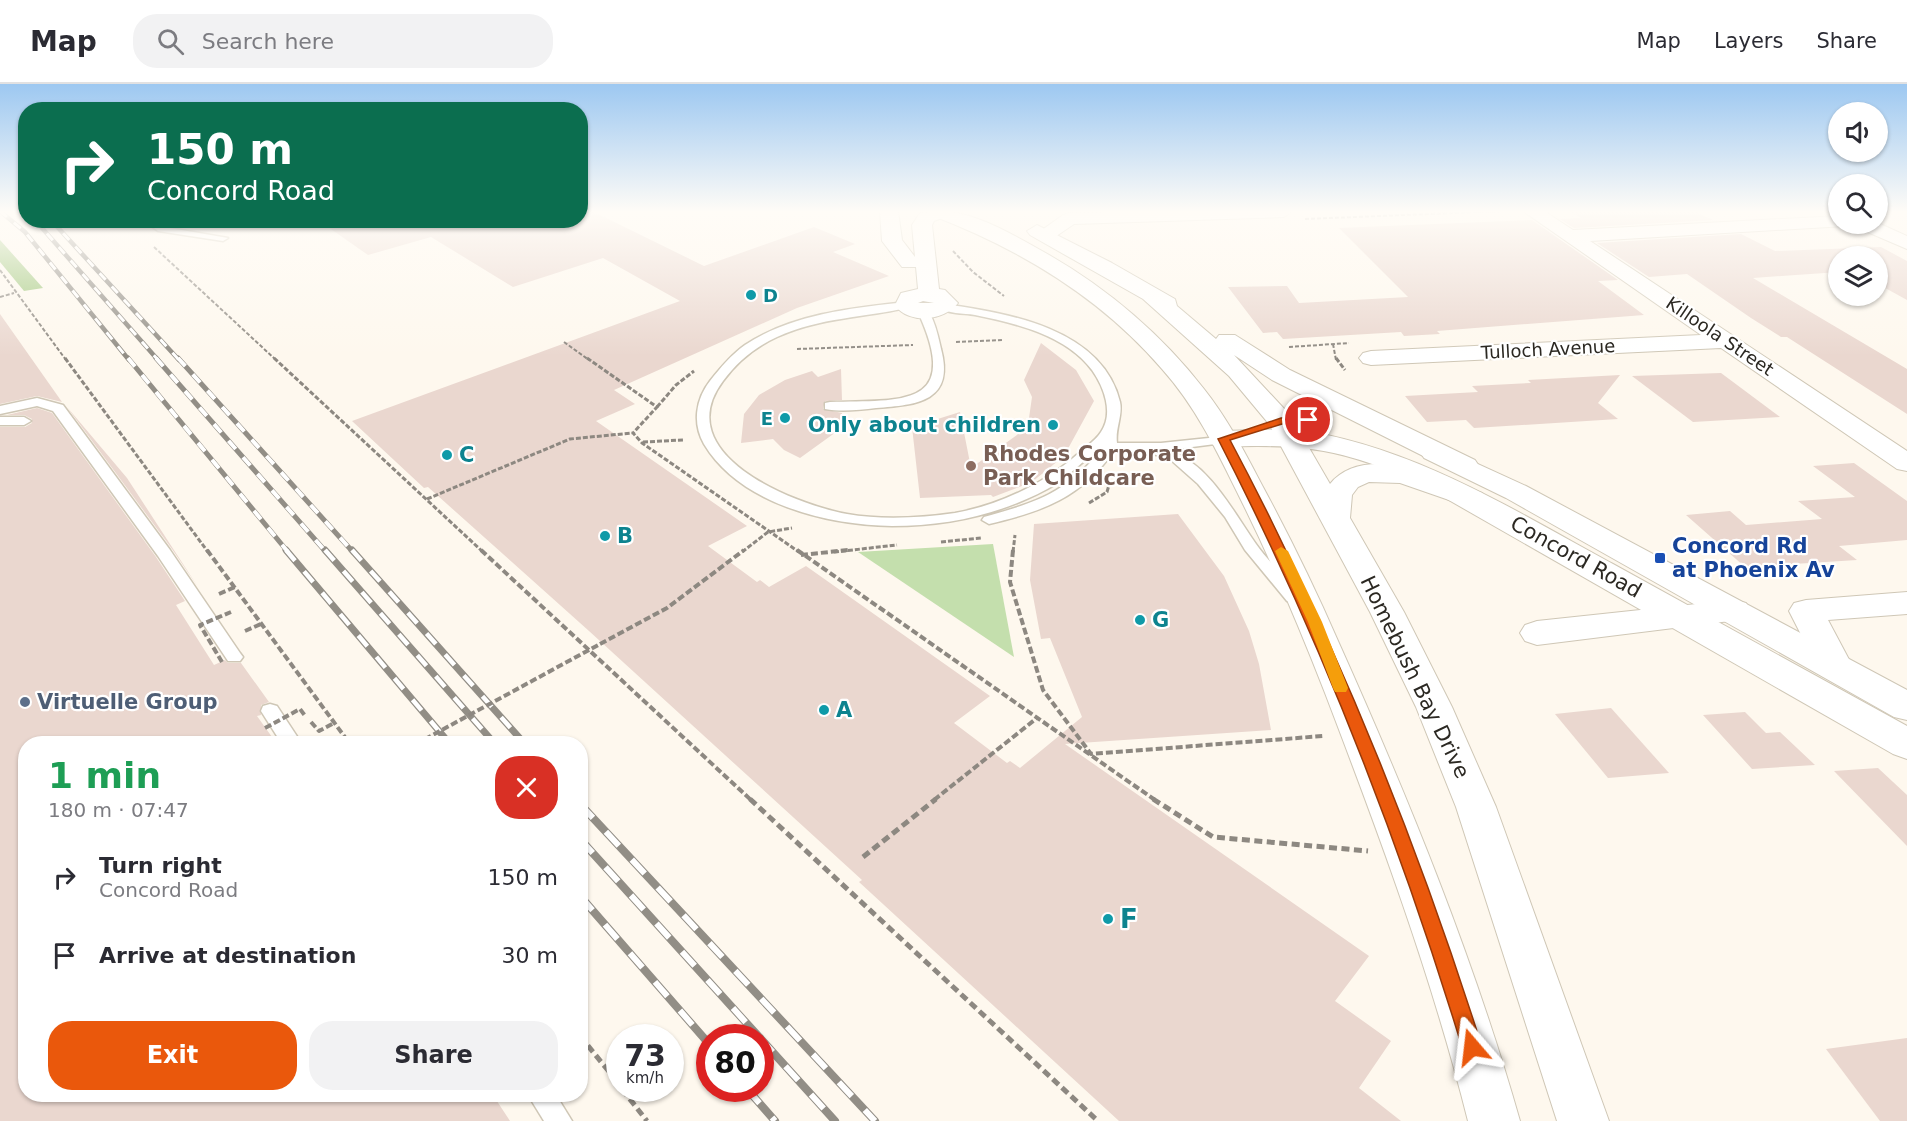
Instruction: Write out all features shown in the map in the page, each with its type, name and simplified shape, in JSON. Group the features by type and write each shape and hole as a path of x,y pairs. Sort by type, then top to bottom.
{"main road":[{"path":"906,259 909,263"},
{"path":"908,259 923,303"},
{"path":"923,259 923,303"},
{"path":"1046,259 1132,324 1197,397 1223,439 1277,540 1315,622 1432,919 1494,1121"},
{"path":"1089,259 1148,292 1281,375 1465,466"},
{"name":"Killoola Street","path":"1605,259 1907,463"},
{"name":"Homebush Bay Drive","path":"1148,292 1238,371 1286,429 1387,612 1434,708 1476,807 1583,1121"},
{"name":"Tulloch Avenue","path":"1371,358 1726,341"},
{"name":"Concord Road","path":"1223,439 1286,429 1308,420 1349,426 1422,447 1465,466 1907,707"},
{"name":"Concord Road","path":"1286,429 1387,458 1427,475 1907,744"},
{"path":"1335,517 1339,491 1352,480 1366,474 1386,473 1414,477 1472,499"},
{"path":"1835,667 1806,611 1907,603"},
{"path":"1537,633 1734,611"}],"lane":[{"path":"830,406 901,403 930,393 937,384 940,369 931,325 923,303"},
{"path":"988,520 1042,504 1082,482 1096,469 1109,440 1114,405 1105,380 1083,356 1050,333 1010,318 923,303 837,315 803,324 772,336 746,351 717,377 709,392 704,407 703,423 708,439 720,458 740,476 767,492 846,518 890,520 979,512 1066,472 1093,446 1109,440 1149,448 1177,458 1203,481 1231,514 1250,547 1315,622"},
{"path":"0,410 36,402 49,403 57,408 164,553 228,659"},
{"path":"0,419 33,408 57,408"},
{"path":"0,419 24,421"},
{"path":"1149,448 1192,445 1223,439"},
{"path":"268,719 284,736"},
{"path":"546,1102 559,1121"}],"path":[{"path":"167,259 1098,1121"},
{"path":"961,259 1005,297"},
{"path":"0,270 344,736"},
{"path":"0,297 15,293"},
{"path":"426,499 570,439 633,433 676,385 715,355 746,351 1034,338 1050,333"},
{"path":"564,342 657,407"},
{"path":"1333,344 1336,359 1350,377"},
{"path":"633,433 642,442 768,532 1091,754 1130,784 1213,837 1371,852"},
{"path":"642,442 708,439"},
{"path":"431,736 667,608 768,532 846,518"},
{"path":"1016,530 1010,582 1027,644 1043,690 1091,754"},
{"path":"221,597 218,594 235,587"},
{"path":"228,659 200,625 231,612"},
{"path":"242,628 244,632 261,624"},
{"path":"268,719 300,709 306,717"},
{"path":"863,857 1037,718"},
{"path":"319,731 334,723"},
{"path":"1091,754 1327,736"},
{"path":"588,1046 606,1068"},
{"path":"632,1102 647,1121"}],"green space":[{"path":"0,259 17,259 43,288 24,291"},
{"path":"993,544 1014,657 858,552"}],"building":[{"path":"468,259 599,259 513,287"},
{"path":"605,259 691,259 704,266 723,259 850,259 889,276 797,308 614,390 635,404 596,421 747,526 708,546 757,582 760,580 769,587 806,566 990,696 954,723 1007,763 1010,761 1020,768 1082,717 1050,638 1041,639 1030,580 1034,524 1178,514 1224,576 1249,631 1259,664 1271,730 1065,744 1369,956 1335,1001 1391,1041 1359,1088 1401,1121 1119,1121 859,882 862,880 589,631 428,487 424,488 352,421 680,301"},
{"path":"1370,259 1588,259 1618,280 1598,281 1644,315 1437,331 1440,334 1404,336 1401,332 1283,339 1277,332 1263,333 1228,287 1287,286 1299,303 1408,297"},
{"path":"1622,259 1828,259 1828,273 1753,278 1907,369 1907,414 1787,337 1781,337 1751,318 1687,274 1649,277"},
{"path":"1888,259 1907,261 1907,300 1888,290"},
{"path":"0,314 62,402 37,396 0,404"},
{"name":"Only about children","path":"1041,343 1076,370 1094,401 1064,456 1032,482 993,497 991,495 920,498 912,427 960,412 971,468 1021,432 1029,418 1032,397 1024,380"},
{"name":"E","path":"841,369 842,400 825,401 823,409 842,413 843,427 800,458 784,450 773,439 741,443 744,414 759,395 785,380 812,371 818,377"},
{"path":"1721,373 1780,417 1693,422 1632,376"},
{"path":"1620,375 1598,403 1618,419 1474,428 1466,420 1427,422 1405,396 1478,392 1472,386 1531,383 1528,380"},
{"path":"67,407 127,478 198,587 172,549"},
{"path":"37,408 52,413 185,601 176,605 214,665 225,660 228,663 241,663 269,702 261,705 261,715 257,716 271,736 18,736 18,1102 498,1102 510,1121 0,1121 0,427 25,427 32,423 32,419 24,415 7,415"},
{"path":"1854,463 1907,501 1907,540 1839,546 1857,560 1745,567 1686,515 1730,511 1746,525 1822,519 1798,501 1855,497 1813,466"},
{"path":"1611,708 1669,773 1608,778 1555,714"},
{"path":"1745,712 1766,733 1780,732 1815,765 1752,769 1703,715"},
{"path":"1878,768 1907,795 1907,846 1834,771"},
{"path":"1907,1038 1907,1121 1880,1121 1826,1049"}],"railway":[{"path":"47,259 129,360"},
{"path":"70,259 158,360"},
{"path":"87,259 179,360"},
{"path":"128,358 288,552"},
{"path":"156,358 326,552"},
{"path":"178,358 353,552"},
{"path":"286,550 443,736"},
{"path":"325,550 488,736"},
{"path":"352,550 518,736"},
{"path":"588,813 875,1121"},
{"path":"588,848 835,1121"},
{"path":"588,905 696,1029"},
{"path":"758,1102 775,1121"}],"slow traffic":[{"path":"1281,551 1315,622 1341,688"}],"place":[{"name":"D","path":"751,295"},
{"name":"E","path":"785,418"},
{"name":"Only about children","path":"1053,425"},
{"name":"C","path":"447,455"},
{"name":"Rhodes Corporate Park Childcare","path":"971,466"},
{"name":"B","path":"605,536"},
{"name":"Concord Rd at Phoenix Av","path":"1660,558"},
{"name":"G","path":"1140,620"},
{"name":"Virtuelle Group","path":"25,702"},
{"name":"A","path":"824,710"},
{"name":"F","path":"1108,919"}],"route":[{"path":"1308,420 1281,421 1223,439 1277,540 1315,622 1432,919 1472,1047"}]}
